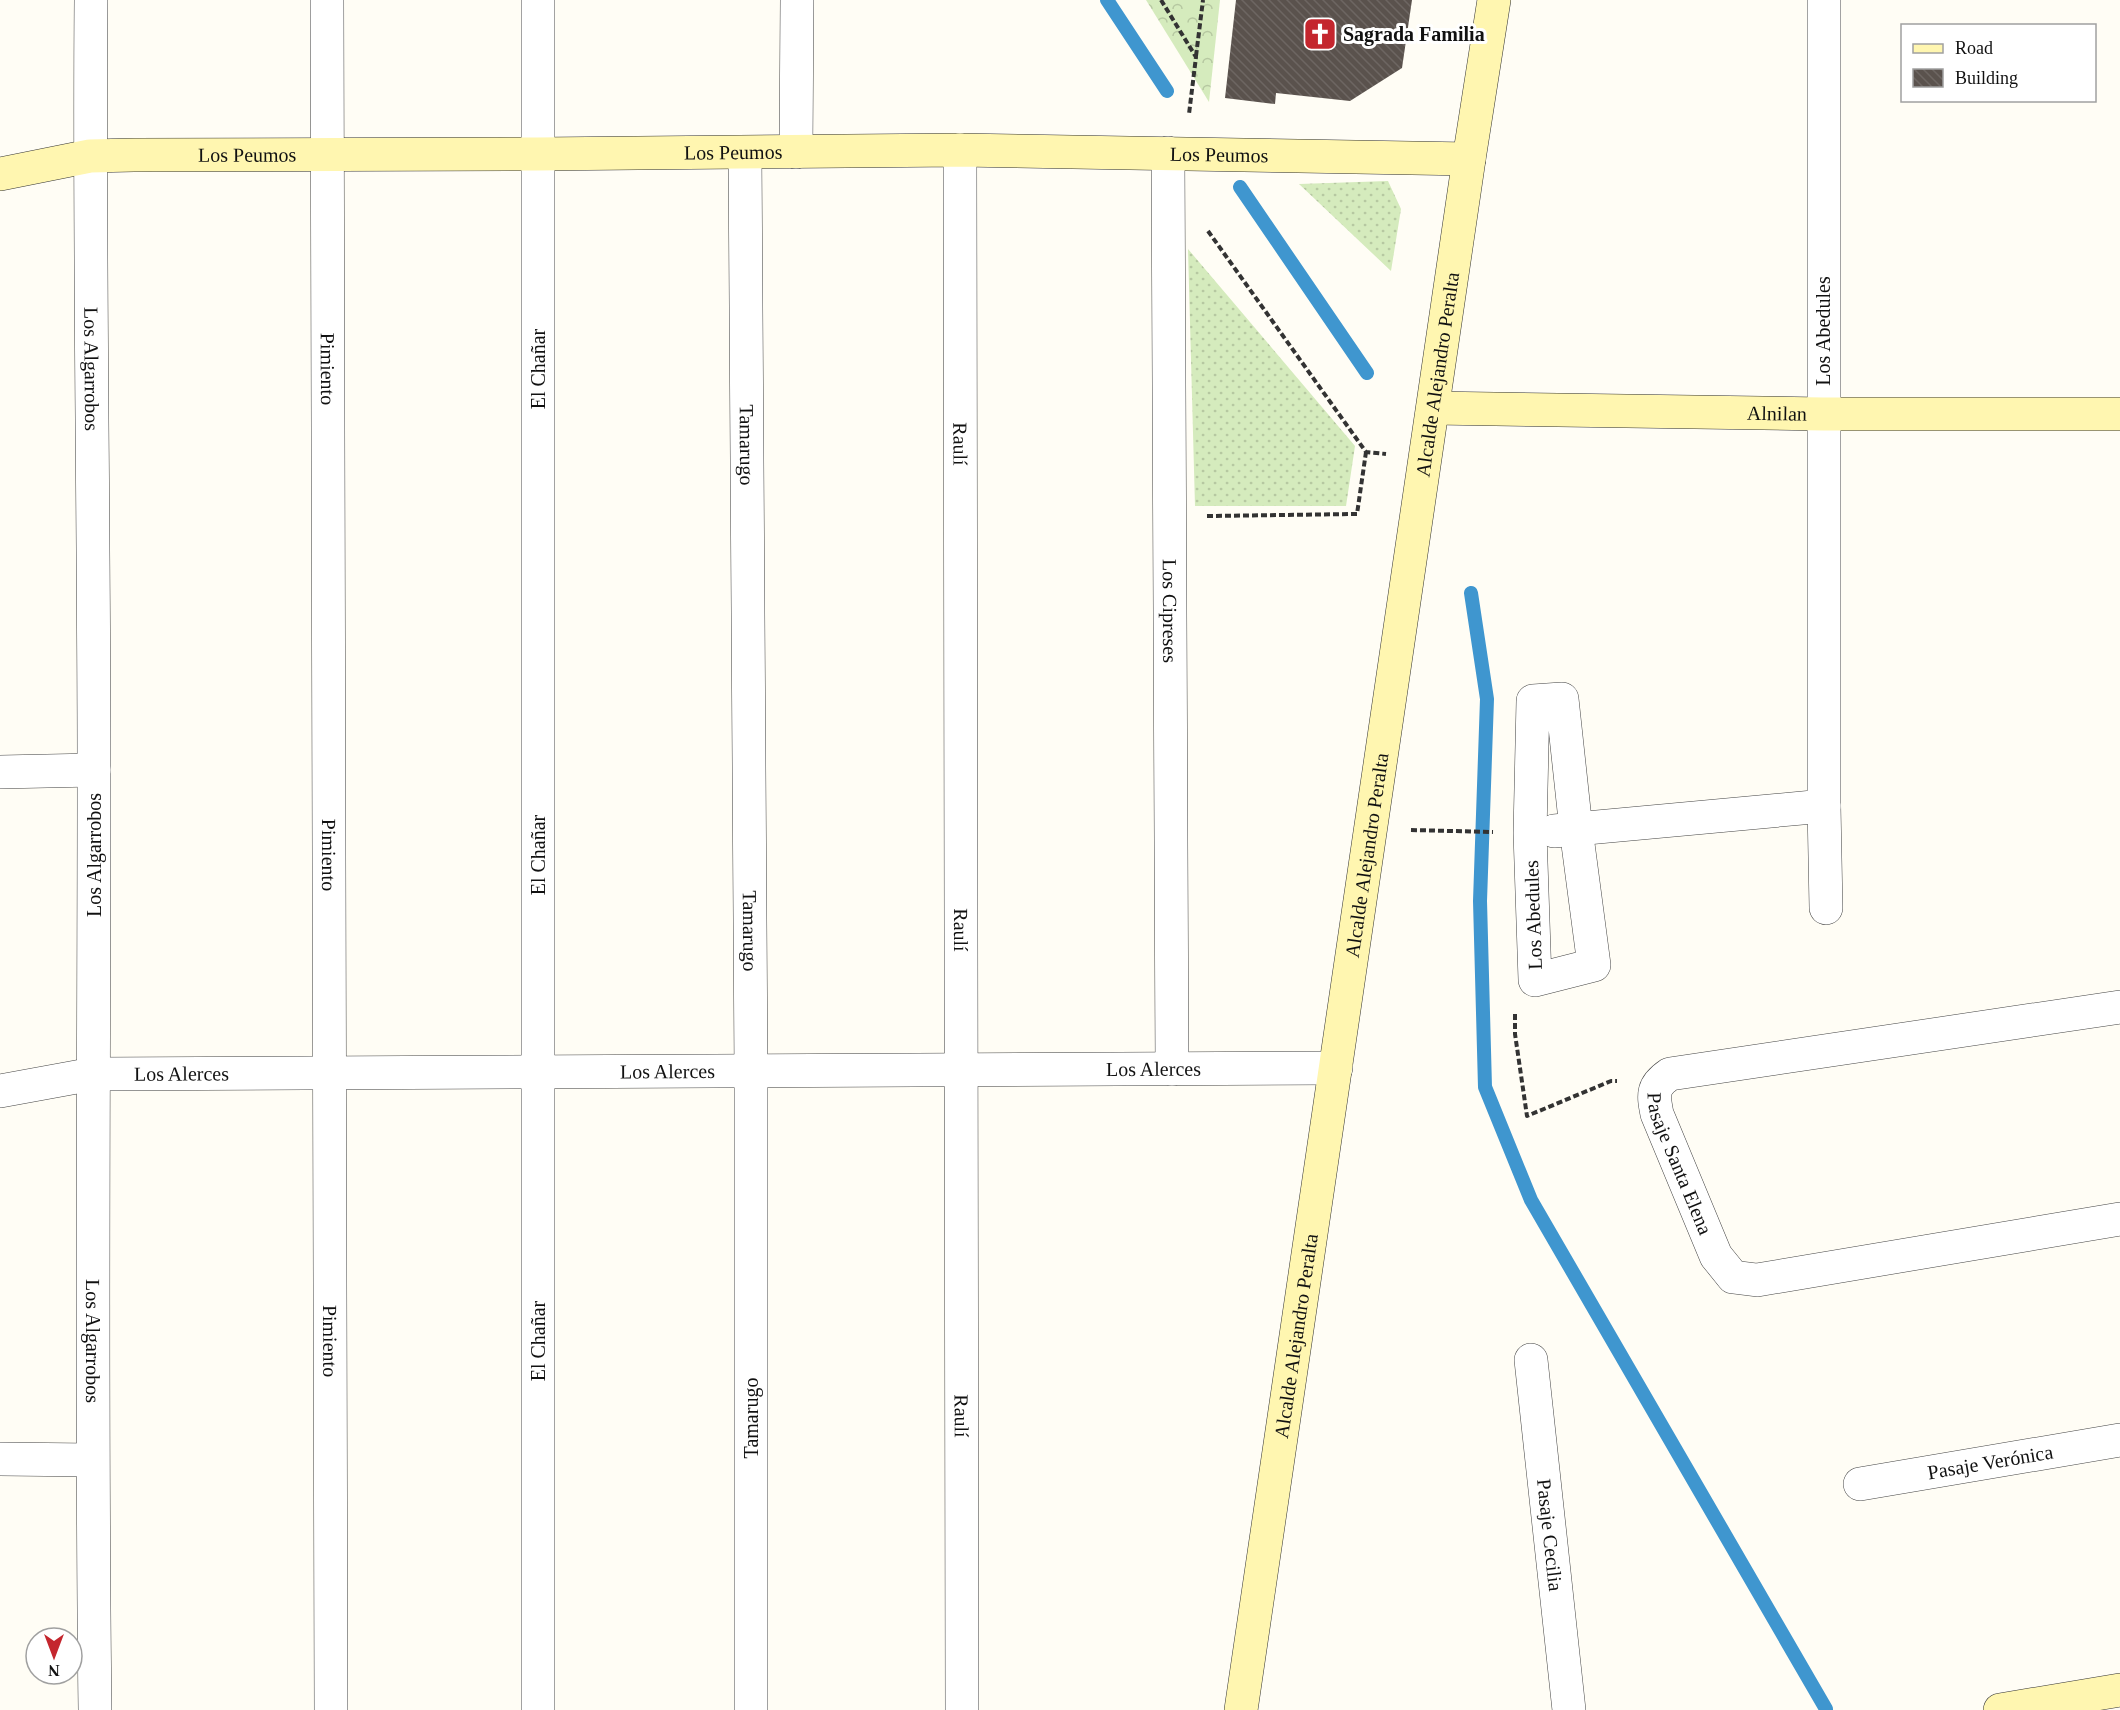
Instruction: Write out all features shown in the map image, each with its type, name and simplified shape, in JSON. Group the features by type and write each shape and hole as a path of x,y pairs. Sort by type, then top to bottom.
{"street":[{"name":"Los Algarrobos","path":"91,0 94,770 92,1460 95,1710"},
{"name":"Pimiento","path":"327,0 331,1710"},
{"name":"El Chañar","path":"538,0 538,1710"},
{"path":"796,152 797,0"},
{"name":"Alcalde Alejandro Peralta","path":"1241,1710 1494,0"},
{"name":"Los Abedules","path":"1824,0 1823,414 1826,908"},
{"name":"Los Peumos","path":"0,174 90,156 960,150 1469,159"},
{"name":"Raulí","path":"960,150 962,1710"},
{"name":"Tamarugo","path":"745,153 751,1071 752,1710"},
{"name":"Los Cipreses","path":"1172,1069 1170,516 1179,153"},
{"name":"Alnilan","path":"1433,408 1823,414 2120,414"},
{"name":"Los Abedules","path":"1562,699 1594,965 1535,980 1530,833 1533,701 1562,699"},
{"path":"0,772 94,770"},
{"name":"Los Abedules","path":"1530,833 1824,806"},
{"name":"Pasaje Santa Elena","path":"2120,1007 1670,1074 1659,1081 1655,1089 1654,1101 1657,1114 1716,1256 1733,1277 1757,1280 2120,1219"},
{"name":"Los Alerces","path":"0,1090 93,1074 1336,1068"},
{"name":"Pasaje Cecilia","path":"1531,1360 1569,1710"},
{"name":"Pasaje Verónica","path":"1860,1484 2120,1440"},
{"path":"0,1459 92,1460"},
{"path":"2000,1710 2120,1690"}],"path":[{"path":"1161,0 1196,57"},
{"path":"1179,153 1196,57 1203,0"},
{"path":"1170,516 1357,514 1366,452 1206,229"},
{"path":"1366,452 1426,457"},
{"path":"1371,829 1530,833"},
{"path":"1535,980 1530,967 1515,985 1515,1034 1527,1116 1611,1082 1659,1081"}],"green space":[{"path":"1146,0 1220,0 1209,102"},
{"path":"1388,181 1401,209 1391,271 1299,184"},
{"path":"1188,249 1355,446 1346,506 1195,506"}],"building":[{"name":"Sagrada Familia","path":"1236,0 1412,0 1402,68 1350,101 1276,93 1275,104 1225,98"}],"waterway":[{"path":"1107,0 1167,91"},
{"path":"1240,187 1367,373"},
{"path":"1471,593 1487,699 1480,901 1485,1087 1531,1200 1826,1709"}],"place":[{"name":"Sagrada Familia","path":"1320,34"}]}
